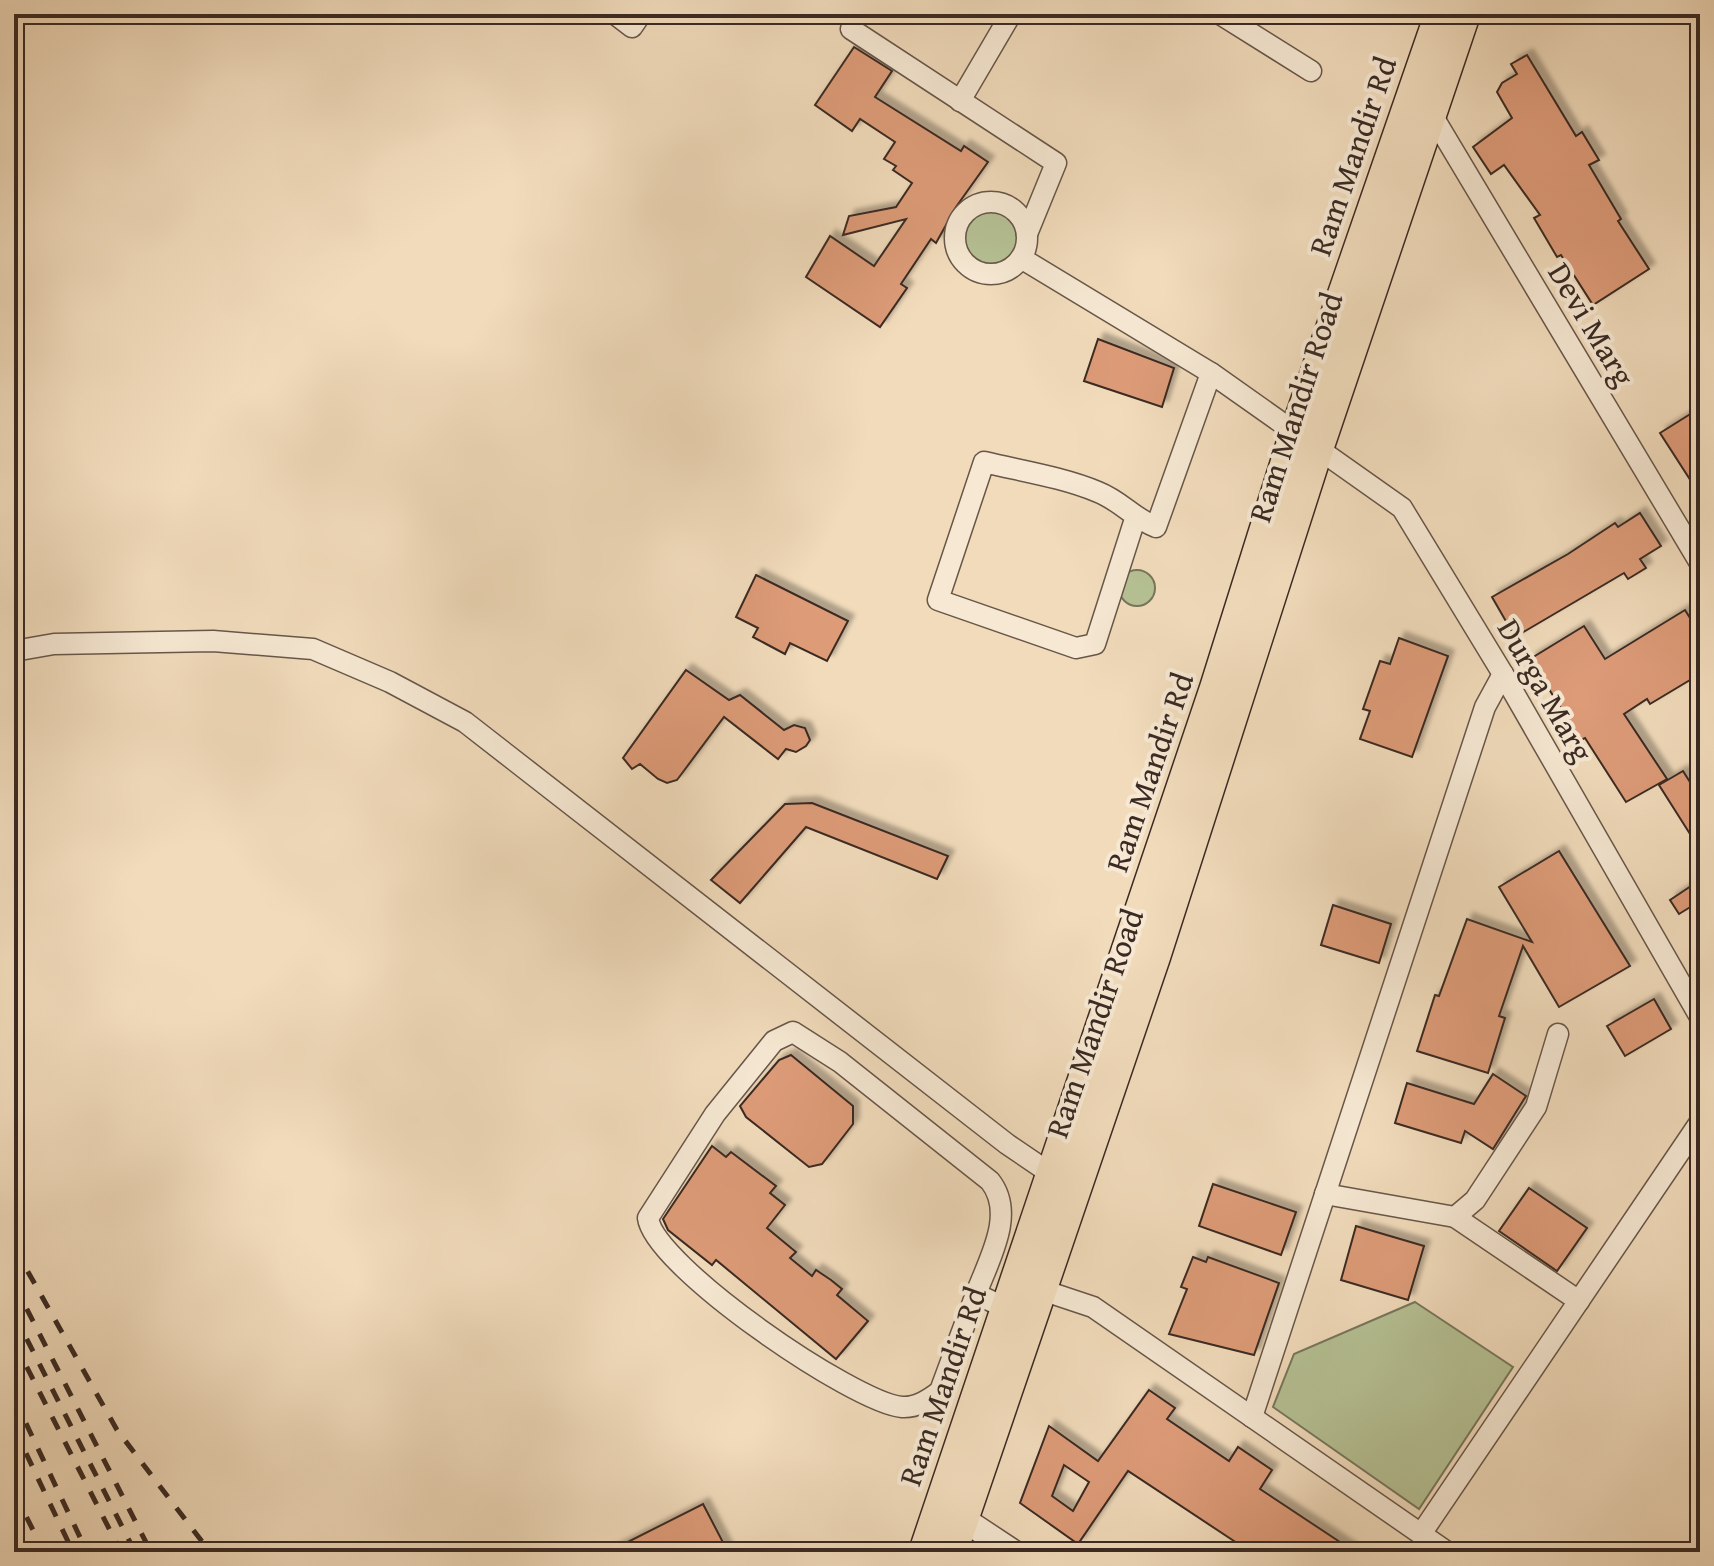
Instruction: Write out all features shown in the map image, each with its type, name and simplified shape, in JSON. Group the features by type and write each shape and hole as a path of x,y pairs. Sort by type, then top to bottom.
{"main road":[{"name":"Ram Mandir Rd","path":"924,1552 952,1512 1006,1308 1063,1182 1215,688 1427,102 1440,14"},
{"path":"1427,102 1465,14"},
{"name":"Ram Mandir Road","path":"952,1552 952,1512 1039,1289 1063,1182"}],"street":[{"path":"615,14 632,27 641,14"},
{"path":"960,101 1011,14"},
{"path":"1220,14 1311,71"},
{"path":"851,29 1056,163 1027,234 1021,258 1006,271 980,273 957,254 955,229 967,210 987,201 1012,208 1024,222 1027,234"},
{"name":"Devi Marg","path":"1427,102 1700,563"},
{"name":"Durga Marg","path":"1021,258 1211,373 1402,508 1503,674 1700,1017"},
{"path":"1135,519 1095,644 1076,648 938,600 984,462 1096,491 1121,502 1135,519 1156,527 1211,373"},
{"path":"14,651 54,644 213,641 313,649 390,682 465,722 1063,1182"},
{"path":"1252,1417 1485,707 1503,674"},
{"path":"793,1032 840,1062 990,1181 1000,1194 1000,1226 976,1294 940,1391 928,1401 905,1408 875,1402 787,1349 680,1267 650,1231 648,1218 715,1114 774,1041 793,1032"},
{"path":"1455,1217 1475,1200 1536,1107 1558,1034"},
{"path":"1421,1534 1700,1122"},
{"path":"1325,1194 1455,1217 1579,1301"},
{"path":"1039,1289 1093,1307 1447,1552"},
{"path":"976,1294 1006,1308"},
{"path":"952,1512 1013,1552"}],"green space":[{"path":"991,208 1003,210 1013,217 1020,227 1020,251 1013,261 1003,268 991,270 979,268 969,261 962,251 960,239 962,227 969,217 979,210"},
{"path":"1137,570 1150,575 1155,588 1150,601 1137,606 1124,601 1119,588 1124,575"},
{"path":"1415,1302 1513,1367 1419,1509 1273,1407 1294,1354"}],"building":[{"path":"854,47 892,71 875,97 961,151 964,146 988,162 956,207 936,243 931,239 901,284 907,288 880,327 806,277 830,236 874,266 906,219 843,235 849,216 896,207 912,183 893,170 896,166 884,159 895,142 860,119 852,131 815,105"},
{"path":"1527,55 1576,136 1582,132 1599,160 1589,165 1621,219 1618,221 1649,269 1593,305 1561,255 1557,257 1534,218 1540,215 1504,165 1491,174 1473,147 1512,118 1497,92 1502,83 1517,74 1511,64"},
{"path":"1098,339 1174,368 1162,407 1084,381"},
{"path":"1700,408 1700,495 1660,433"},
{"path":"1640,513 1661,546 1640,559 1646,568 1628,579 1624,573 1515,637 1492,597 1615,523 1618,527"},
{"path":"756,575 848,621 827,661 790,643 785,654 753,637 758,628 736,617"},
{"path":"1685,610 1700,634 1700,674 1650,704 1647,699 1624,714 1667,779 1626,802 1585,738 1581,740 1530,659 1584,626 1605,659"},
{"path":"1399,638 1448,656 1412,757 1360,739 1370,711 1363,709 1380,661 1390,664"},
{"path":"686,670 729,700 740,695 784,730 794,725 805,728 810,740 796,752 786,749 778,759 724,717 677,780 667,783 640,764 632,769 623,758"},
{"path":"1683,771 1700,798 1700,828 1690,834 1659,785"},
{"path":"812,803 948,856 937,879 806,827 740,903 711,880 785,804"},
{"path":"1559,851 1630,966 1559,1007 1523,946 1499,1016 1505,1018 1488,1073 1417,1051 1435,995 1439,996 1467,919 1532,942 1499,887"},
{"path":"1700,880 1700,901 1679,914 1670,900"},
{"path":"1333,905 1391,924 1379,963 1321,945"},
{"path":"1654,999 1671,1029 1625,1056 1607,1026"},
{"path":"791,1055 853,1106 853,1124 822,1164 809,1167 746,1117 740,1106 779,1060"},
{"path":"1493,1074 1526,1096 1493,1149 1465,1131 1461,1143 1395,1123 1407,1083 1474,1104"},
{"path":"712,1146 726,1157 731,1152 776,1186 770,1193 785,1205 767,1228 796,1252 790,1258 812,1276 816,1270 831,1280 842,1289 837,1295 868,1321 836,1359 716,1260 712,1265 668,1230 663,1219"},
{"path":"1213,1184 1296,1212 1281,1255 1199,1226"},
{"path":"1529,1188 1587,1228 1557,1271 1499,1231"},
{"path":"1356,1226 1424,1246 1408,1300 1341,1280"},
{"path":"1193,1257 1206,1262 1208,1257 1279,1283 1254,1355 1169,1334 1187,1289 1181,1287"},
{"path":"1149,1390 1175,1408 1167,1419 1229,1461 1238,1447 1272,1470 1260,1489 1355,1552 1236,1552 1240,1545 1128,1471 1078,1544 1020,1503 1049,1426 1098,1461","holes":["1064,1465 1089,1482 1073,1511 1052,1496"]},
{"path":"703,1504 728,1552 608,1552"}],"railway":[{"path":"14,1247 117,1430 210,1552"},
{"path":"14,1284 151,1552"},
{"path":"14,1314 135,1552"},
{"path":"14,1342 121,1552"},
{"path":"14,1398 87,1552"},
{"path":"14,1428 73,1552"},
{"path":"14,1492 44,1552"}]}
